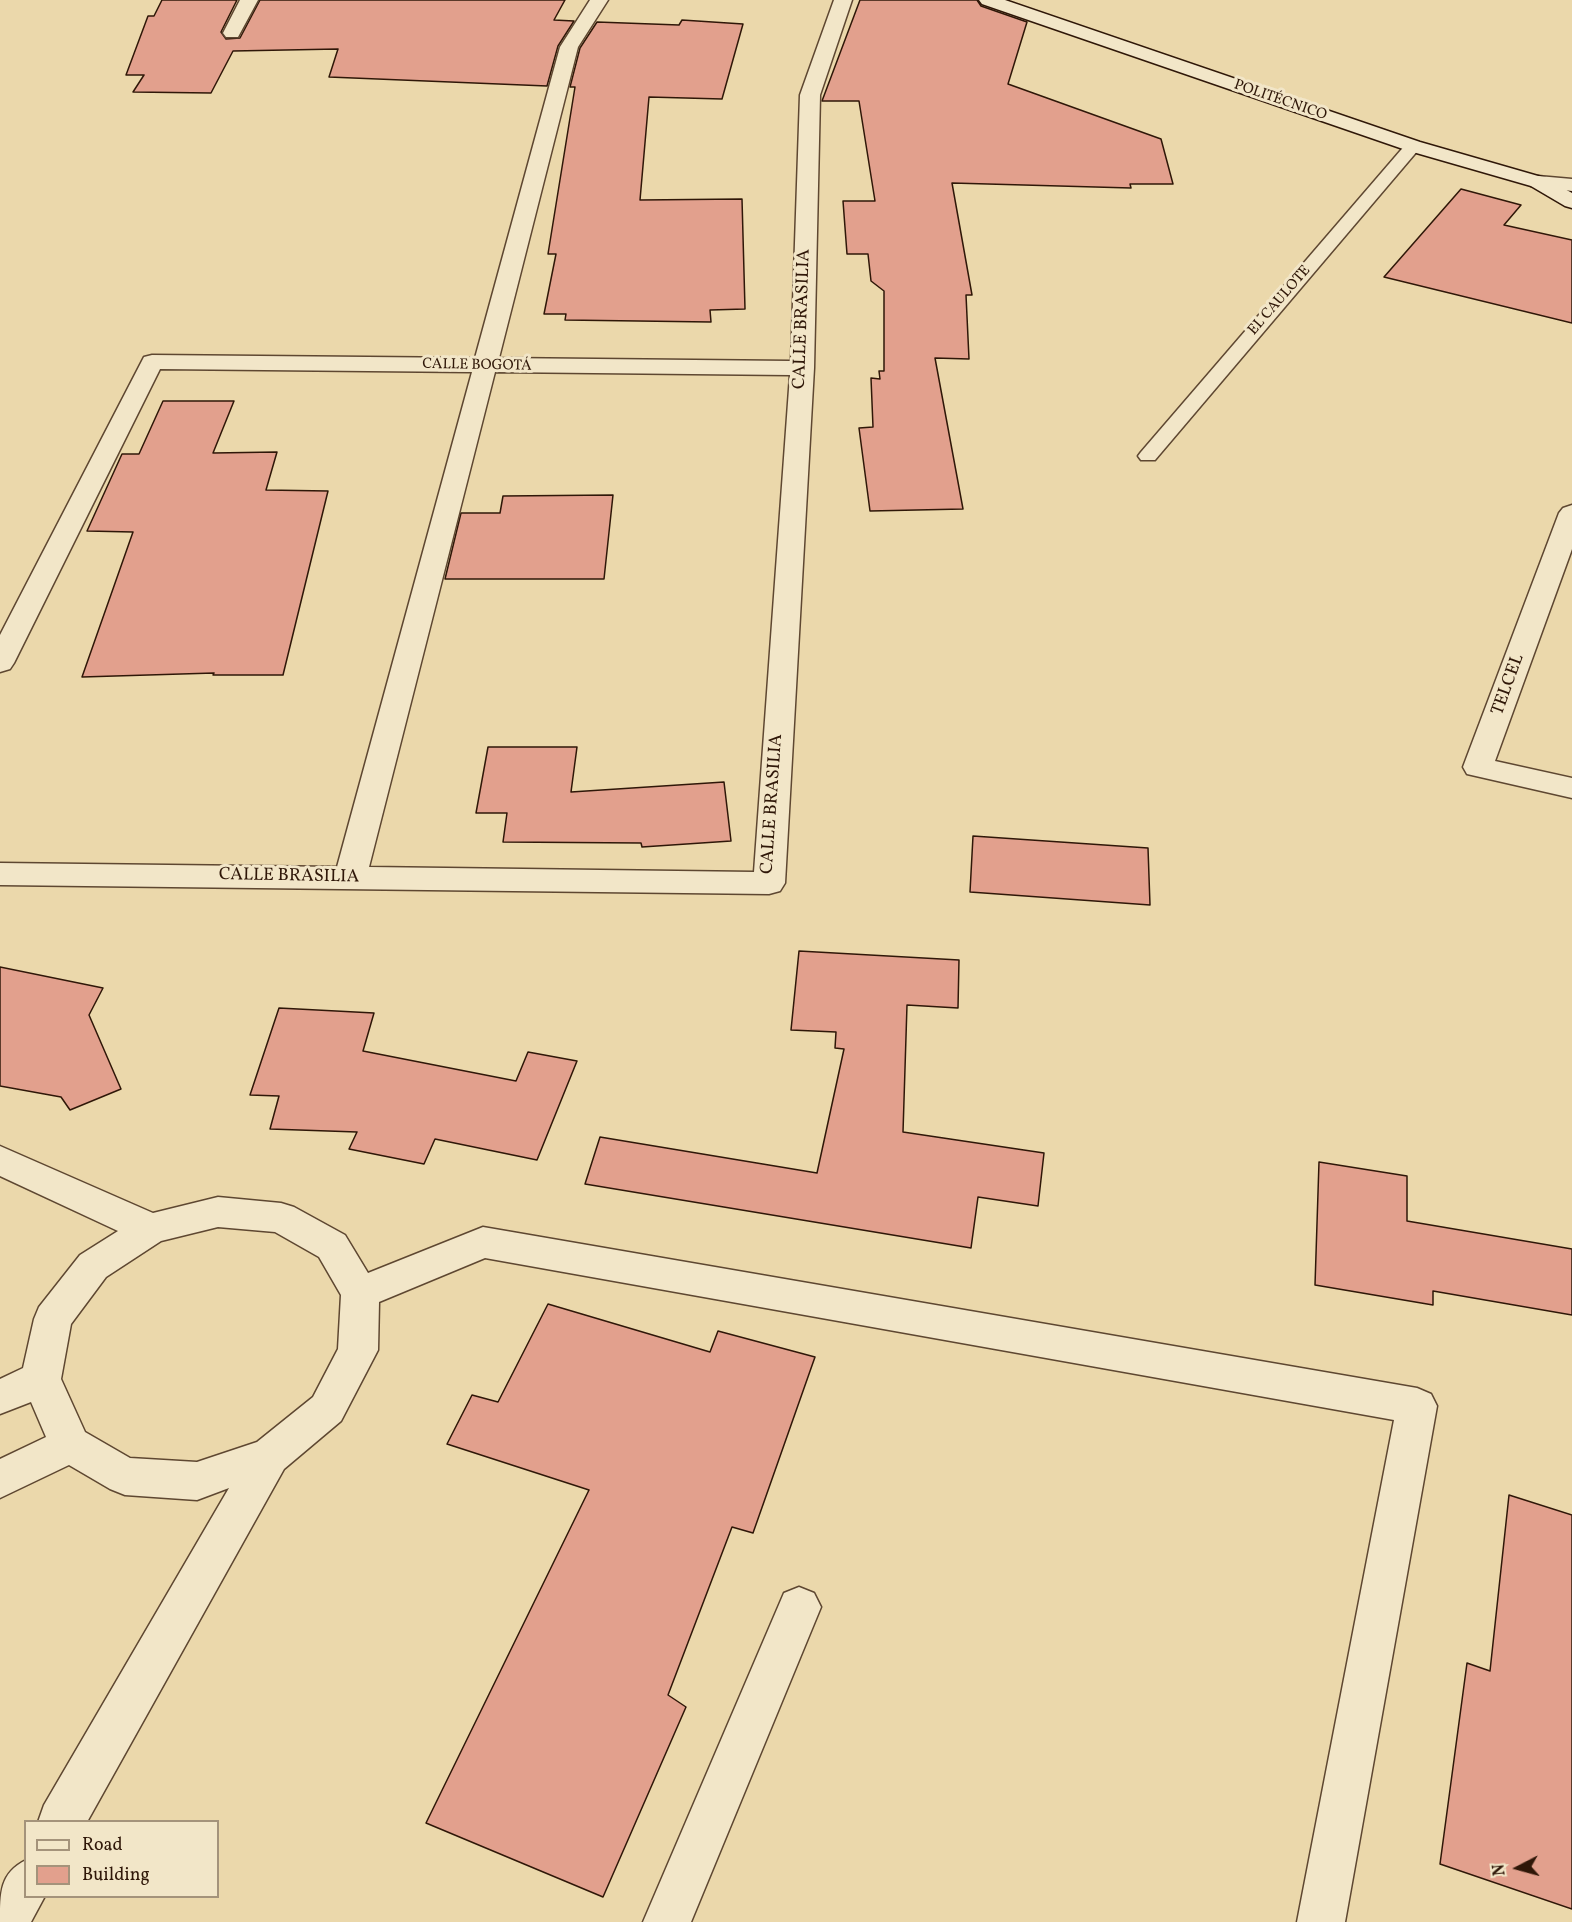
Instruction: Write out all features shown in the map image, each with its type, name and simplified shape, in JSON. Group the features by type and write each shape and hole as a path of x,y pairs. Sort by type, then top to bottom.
{"street":[{"path":"232,33 249,0"},
{"path":"350,878 569,47 598,0"},
{"name":"CALLE BRASILIA","path":"0,874 769,883 802,368 810,95 843,0"},
{"name":"POLITÉCNICO","path":"988,0 1413,146 1538,182 1572,202"},
{"path":"1538,182 1572,185"},
{"name":"CALLE BOGOTÁ","path":"0,663 152,362 802,368"},
{"name":"TELCEL","path":"1572,513 1478,767 1572,788"},
{"path":"0,1160 151,1229"},
{"path":"218,1212 281,1218 332,1246 360,1293 358,1350 327,1409 270,1456 197,1481 125,1476 70,1445 41,1379 53,1319 93,1266 151,1229 218,1212"},
{"path":"360,1293 483,1242 1417,1406 1320,1922"},
{"path":"0,1397 41,1379"},
{"path":"0,1479 70,1445"},
{"path":"62,1820 270,1456"},
{"path":"667,1922 800,1607"},
{"path":"4,1922 24,1887"}],"lane":[{"name":"EL CAULOTE","path":"1148,456 1413,146"}],"building":[{"path":"162,0 237,0 221,32 226,39 240,38 260,0 565,0 554,20 574,21 558,46 547,86 329,77 338,49 233,51 211,93 133,92 144,75 126,75 148,16 154,16"},
{"path":"860,0 977,0 981,6 1027,22 1008,84 1161,139 1173,184 1130,184 1131,188 952,183 972,295 966,295 969,359 935,358 963,509 870,511 859,428 873,427 871,378 880,379 879,371 884,371 884,291 871,281 868,254 847,254 843,201 875,201 859,101 822,101"},
{"path":"682,20 743,24 722,99 649,97 640,200 742,199 745,309 710,310 711,322 565,320 566,314 544,314 556,254 548,254 575,87 570,87 580,48 597,22 679,25"},
{"path":"1461,189 1521,205 1504,225 1572,240 1572,323 1384,277"},
{"path":"163,401 234,401 213,453 277,452 266,490 328,491 283,675 213,675 214,673 82,677 133,532 87,531 122,454 139,454"},
{"path":"613,495 604,579 445,579 461,513 500,513 503,496"},
{"path":"488,747 577,747 571,792 724,782 731,841 642,847 641,843 503,842 507,813 476,813"},
{"path":"973,836 1148,848 1150,905 970,892"},
{"path":"799,951 959,960 958,1008 907,1005 903,1132 1044,1153 1038,1206 978,1197 971,1248 585,1184 600,1137 817,1173 844,1049 835,1048 836,1032 791,1030"},
{"path":"0,967 103,988 89,1015 121,1089 70,1110 61,1097 0,1086"},
{"path":"279,1008 374,1013 363,1051 516,1081 528,1052 577,1061 537,1160 435,1139 424,1164 349,1149 357,1132 270,1129 279,1096 250,1095"},
{"path":"1319,1162 1407,1176 1407,1221 1572,1249 1572,1315 1433,1291 1433,1305 1315,1285"},
{"path":"548,1304 710,1352 718,1331 815,1357 753,1533 732,1527 668,1695 686,1707 603,1897 426,1823 589,1490 447,1444 472,1395 498,1402"},
{"path":"1509,1495 1572,1515 1572,1909 1440,1864 1467,1663 1490,1671"}]}
